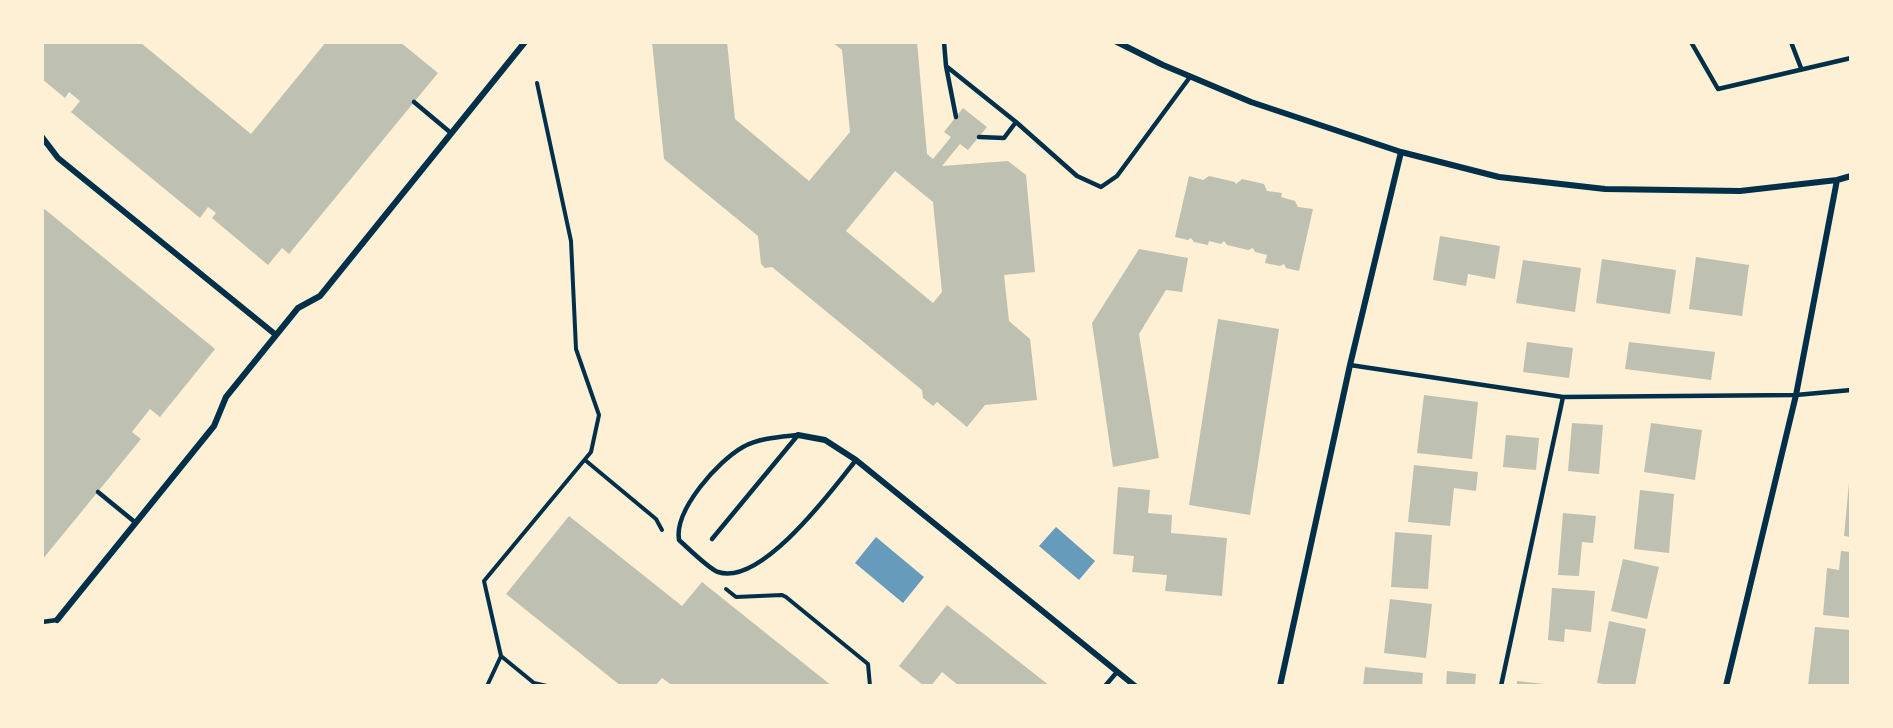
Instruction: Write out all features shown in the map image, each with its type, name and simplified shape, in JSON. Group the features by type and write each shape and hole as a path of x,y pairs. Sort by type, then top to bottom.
{"street":[{"path":"57,620 214,426 226,397 276,335 298,308 320,296 525,42"},
{"path":"1117,42 1190,77 1251,102 1401,152 1499,177 1605,189 1740,191 1837,180 1851,176"},
{"path":"42,137 58,158 276,335"},
{"path":"1280,686 1350,365 1401,152"},
{"path":"1726,686 1796,395 1837,180"},
{"path":"798,435 825,440 856,460 1135,686"}],"lane":[{"path":"944,42 946,66 956,117"},
{"path":"1691,42 1718,89 1851,58"},
{"path":"1791,42 1801,68"},
{"path":"946,66 1016,122 1077,176 1101,187 1117,176 1190,77"},
{"path":"414,102 451,133"},
{"path":"979,136 1004,138 1016,122"},
{"path":"1350,365 1563,397 1796,395 1851,390"},
{"path":"1501,686 1563,397"},
{"path":"798,435 765,439 743,446 722,464 690,499 677,531 679,540 717,572 744,571 764,560 784,544 856,460"},
{"path":"712,539 798,435"},
{"path":"98,492 136,523"},
{"path":"42,622 57,620"},
{"path":"1105,686 1117,672"}],"path":[{"path":"488,686 501,656 484,581 591,452 599,415 576,349 571,241 537,83"},
{"path":"501,656 534,683 547,686"}],"water":[{"path":"1056,527 1095,561 1079,580 1039,546"},
{"path":"876,537 924,577 903,603 855,563"}],"building":[{"path":"42,42 142,42 251,134 326,42 400,42 438,73 289,254 282,248 268,265 212,218 216,213 208,207 200,218 71,112 80,101 69,92 65,98 42,79"},
{"path":"652,42 727,42 735,119 809,181 850,132 842,50 832,42 917,42 927,154 933,159 951,137 944,132 963,108 987,127 968,150 960,144 942,166 1008,161 1026,175 1035,272 1004,275 1009,321 1030,339 1037,400 985,405 967,427 937,402 933,406 923,398 922,390 772,267 765,268 761,264 758,236 664,159","holes":["895,171 933,202 942,292 933,303 846,231"]},
{"path":"1189,176 1203,180 1209,176 1236,184 1242,179 1264,184 1267,191 1282,193 1281,197 1295,201 1298,207 1313,209 1299,271 1286,268 1284,264 1280,266 1265,263 1267,255 1255,252 1253,248 1248,250 1227,245 1224,241 1221,244 1209,241 1208,245 1194,242 1191,238 1188,240 1175,237"},
{"path":"42,207 215,349 160,417 150,409 132,432 141,439 42,560"},
{"path":"1440,236 1500,246 1495,279 1468,274 1466,286 1433,280"},
{"path":"1139,249 1188,258 1182,292 1166,290 1139,334 1159,458 1113,467 1092,323"},
{"path":"1696,257 1749,265 1742,316 1689,309"},
{"path":"1602,259 1676,270 1670,314 1596,303"},
{"path":"1523,260 1581,268 1575,312 1516,303"},
{"path":"1218,319 1279,329 1250,515 1189,505"},
{"path":"1527,342 1573,348 1569,378 1523,372"},
{"path":"1629,342 1715,352 1711,380 1625,369"},
{"path":"1424,395 1478,402 1472,459 1417,453"},
{"path":"1572,423 1603,425 1599,474 1568,471"},
{"path":"1651,423 1702,430 1695,480 1644,472"},
{"path":"1506,435 1539,438 1536,470 1503,467"},
{"path":"1414,465 1478,472 1476,491 1454,488 1450,526 1408,522"},
{"path":"1849,483 1851,483 1851,537 1844,536"},
{"path":"1118,487 1150,490 1148,513 1172,515 1171,533 1227,538 1222,596 1165,591 1167,575 1132,572 1134,556 1113,554"},
{"path":"1640,490 1674,494 1669,553 1634,549"},
{"path":"1563,513 1596,516 1593,543 1582,542 1579,576 1558,575"},
{"path":"569,516 682,606 702,582 832,686 673,686 662,678 655,686 621,686 506,594"},
{"path":"1395,532 1432,535 1428,589 1391,587"},
{"path":"1841,551 1851,552 1851,618 1823,615 1827,568 1839,570"},
{"path":"1623,559 1659,567 1647,619 1611,611"},
{"path":"1552,588 1595,591 1591,632 1565,629 1564,642 1548,640"},
{"path":"1390,599 1432,604 1426,658 1384,653"},
{"path":"947,605 1050,686 959,686 942,672 931,686 924,686 899,666"},
{"path":"1609,621 1646,629 1635,686 1597,683"},
{"path":"1815,627 1851,630 1851,686 1808,686"},
{"path":"1365,667 1423,673 1422,686 1363,686"},
{"path":"1447,671 1476,674 1475,686 1446,686"},
{"path":"1517,681 1545,684 1545,686 1517,686"}]}
